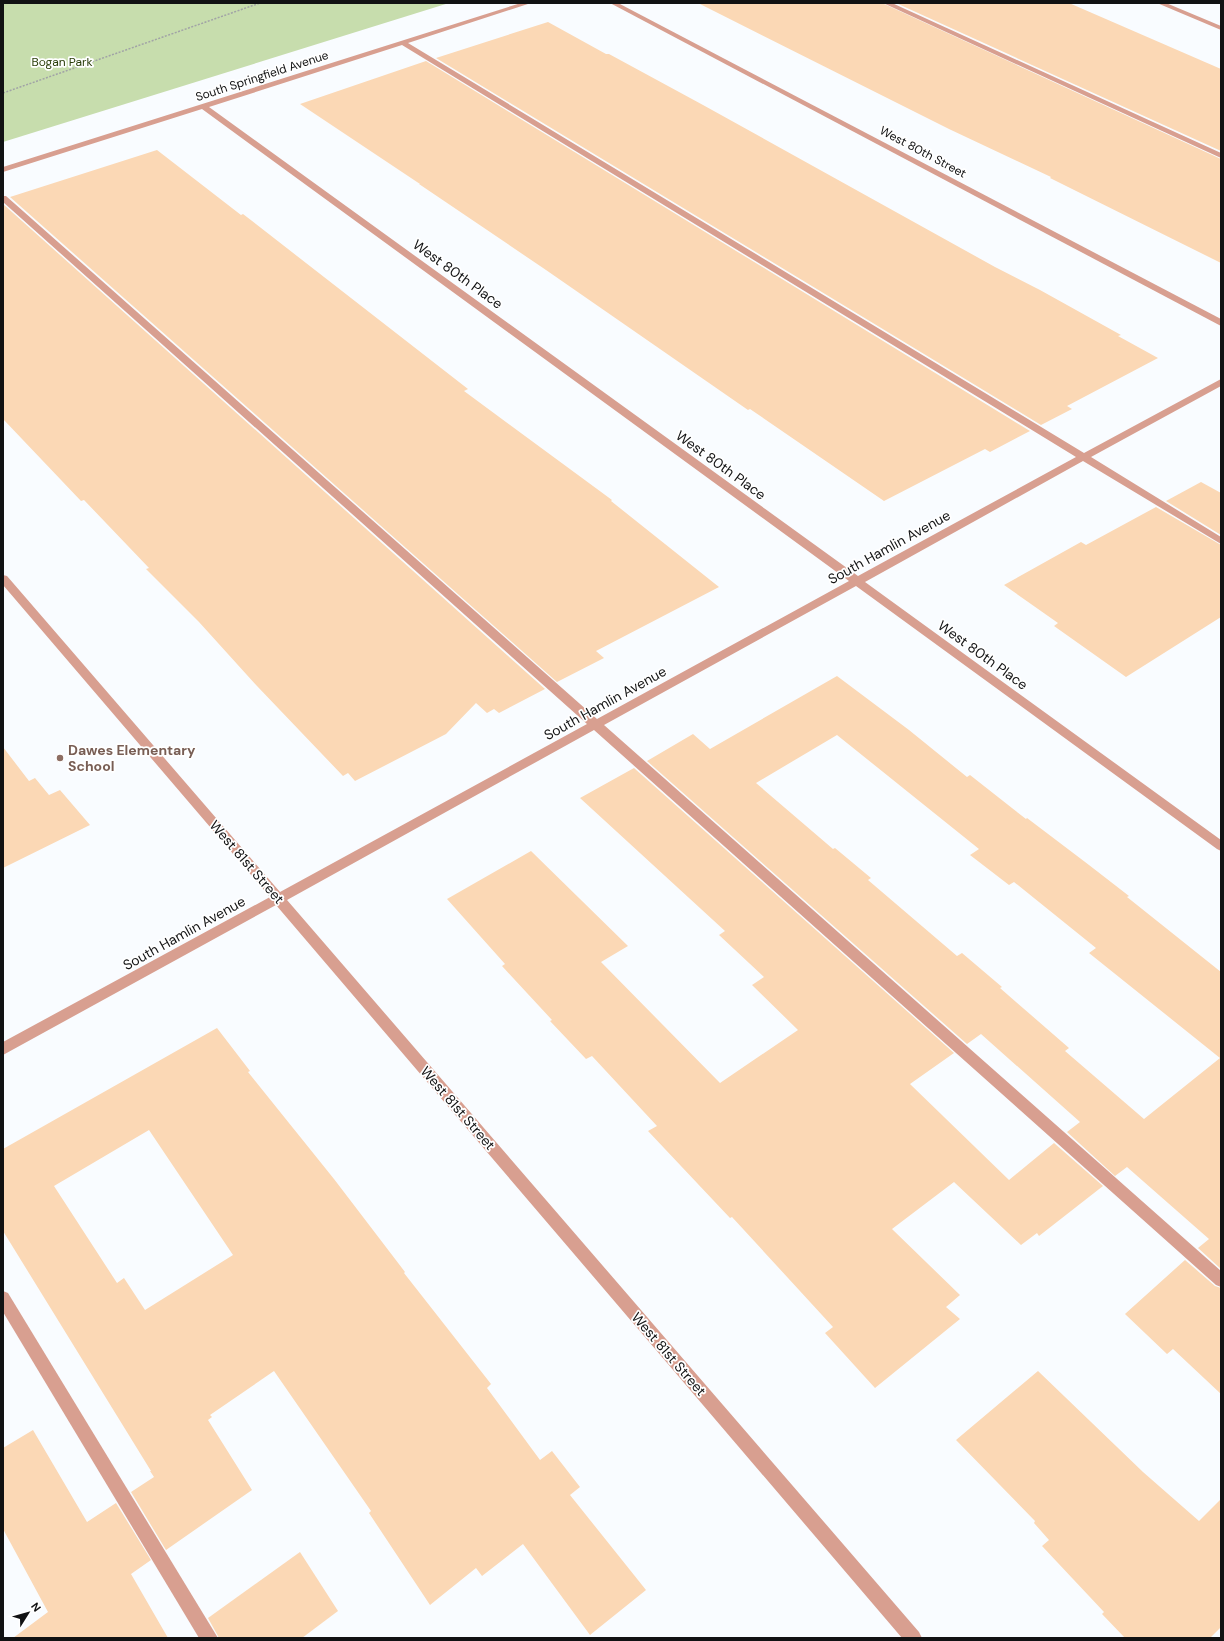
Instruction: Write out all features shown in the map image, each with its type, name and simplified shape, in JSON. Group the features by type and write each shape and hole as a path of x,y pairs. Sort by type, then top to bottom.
{"street":[{"name":"South Springfield Avenue","path":"3,170 528,3"},
{"name":"West 80th Street","path":"613,3 1221,323"},
{"path":"886,3 1221,156"},
{"path":"1160,3 1221,28"},
{"path":"402,43 1221,541"},
{"name":"West 80th Place","path":"203,106 1221,846"},
{"path":"3,198 1221,1280"},
{"name":"South Hamlin Avenue","path":"3,1049 1221,382"},
{"name":"West 81st Street","path":"3,578 914,1638"},
{"path":"3,1298 209,1638"}],"path":[{"path":"3,93 260,3"}],"green space":[{"name":"Bogan Park","path":"3,3 449,3 3,142"}],"building":[{"path":"698,3 882,3 1221,159 1221,263 1050,178 1051,177 949,129"},
{"path":"896,3 1069,3 1221,69 1221,151"},
{"path":"548,22 703,105 995,267 1040,290 1121,335 1118,336 1158,358 1067,406 1072,409 1041,425 436,58"},
{"path":"426,61 1030,431 990,452 985,449 884,501 750,409 748,410 420,184 300,104"},
{"path":"157,150 241,215 243,214 468,389 464,391 612,500 611,501 719,587 596,651 604,658 557,682 10,197"},
{"path":"3,204 545,689 499,713 494,709 487,713 476,703 446,734 355,781 348,773 343,776 257,686 199,622 146,569 149,568 84,500 81,501 3,419"},
{"path":"1201,482 1221,493 1221,535 1166,501"},
{"path":"1156,507 1221,545 1221,617 1126,677 1054,626 1058,623 1004,585 1081,542 1086,545"},
{"path":"837,676 909,730 967,777 970,775 1026,819 1027,818 1089,865 1221,972 1221,1269 1198,1248 1209,1239 1127,1167 1115,1176 1067,1132 1080,1122 981,1034 967,1044 647,761 693,734 710,749","holes":["837,735 979,849 970,855 1009,885 1014,882 1096,948 1089,953 1220,1058 1144,1119 1065,1051 1069,1048 1000,988 1002,987 962,953 957,956 868,880 871,878 835,848 833,849 756,783"]},
{"path":"3,747 29,781 35,778 49,795 60,790 90,825 3,868"},
{"path":"634,768 954,1053 910,1084 1009,1180 1054,1143 1103,1186 1039,1236 1037,1233 1021,1245 954,1182 892,1229 960,1295 946,1307 960,1319 875,1388 825,1333 833,1327 732,1217 730,1218 648,1131 657,1126 592,1056 586,1059 550,1021 552,1020 502,966 505,964 447,899 531,851 628,946 601,962 720,1083 798,1030 752,985 764,977 719,935 725,931 580,798"},
{"path":"217,1028 250,1071 248,1072 334,1179 405,1272 404,1273 491,1384 487,1388 540,1460 552,1451 580,1487 570,1495 646,1590 590,1635 523,1544 482,1576 476,1568 430,1605 369,1513 371,1511 274,1371 210,1415 212,1417 208,1420 252,1490 166,1550 131,1492 154,1477 151,1471 3,1231 3,1149","holes":["149,1130 233,1255 145,1310 124,1278 117,1283 54,1186"]},
{"path":"1185,1260 1215,1286 1221,1288 1221,1394 1173,1349 1167,1354 1125,1314"},
{"path":"1038,1371 1143,1472 1199,1521 1221,1499 1221,1627 1210,1638 1125,1638 1102,1614 1104,1612 1042,1546 1049,1540 1034,1523 1035,1521 956,1440"},
{"path":"33,1430 87,1522 116,1503 151,1560 131,1574 168,1638 13,1638 48,1612 3,1529 3,1448"},
{"path":"300,1552 338,1611 302,1638 219,1638 208,1618"}],"place":[{"name":"Dawes Elementary School","path":"60,758"}]}
